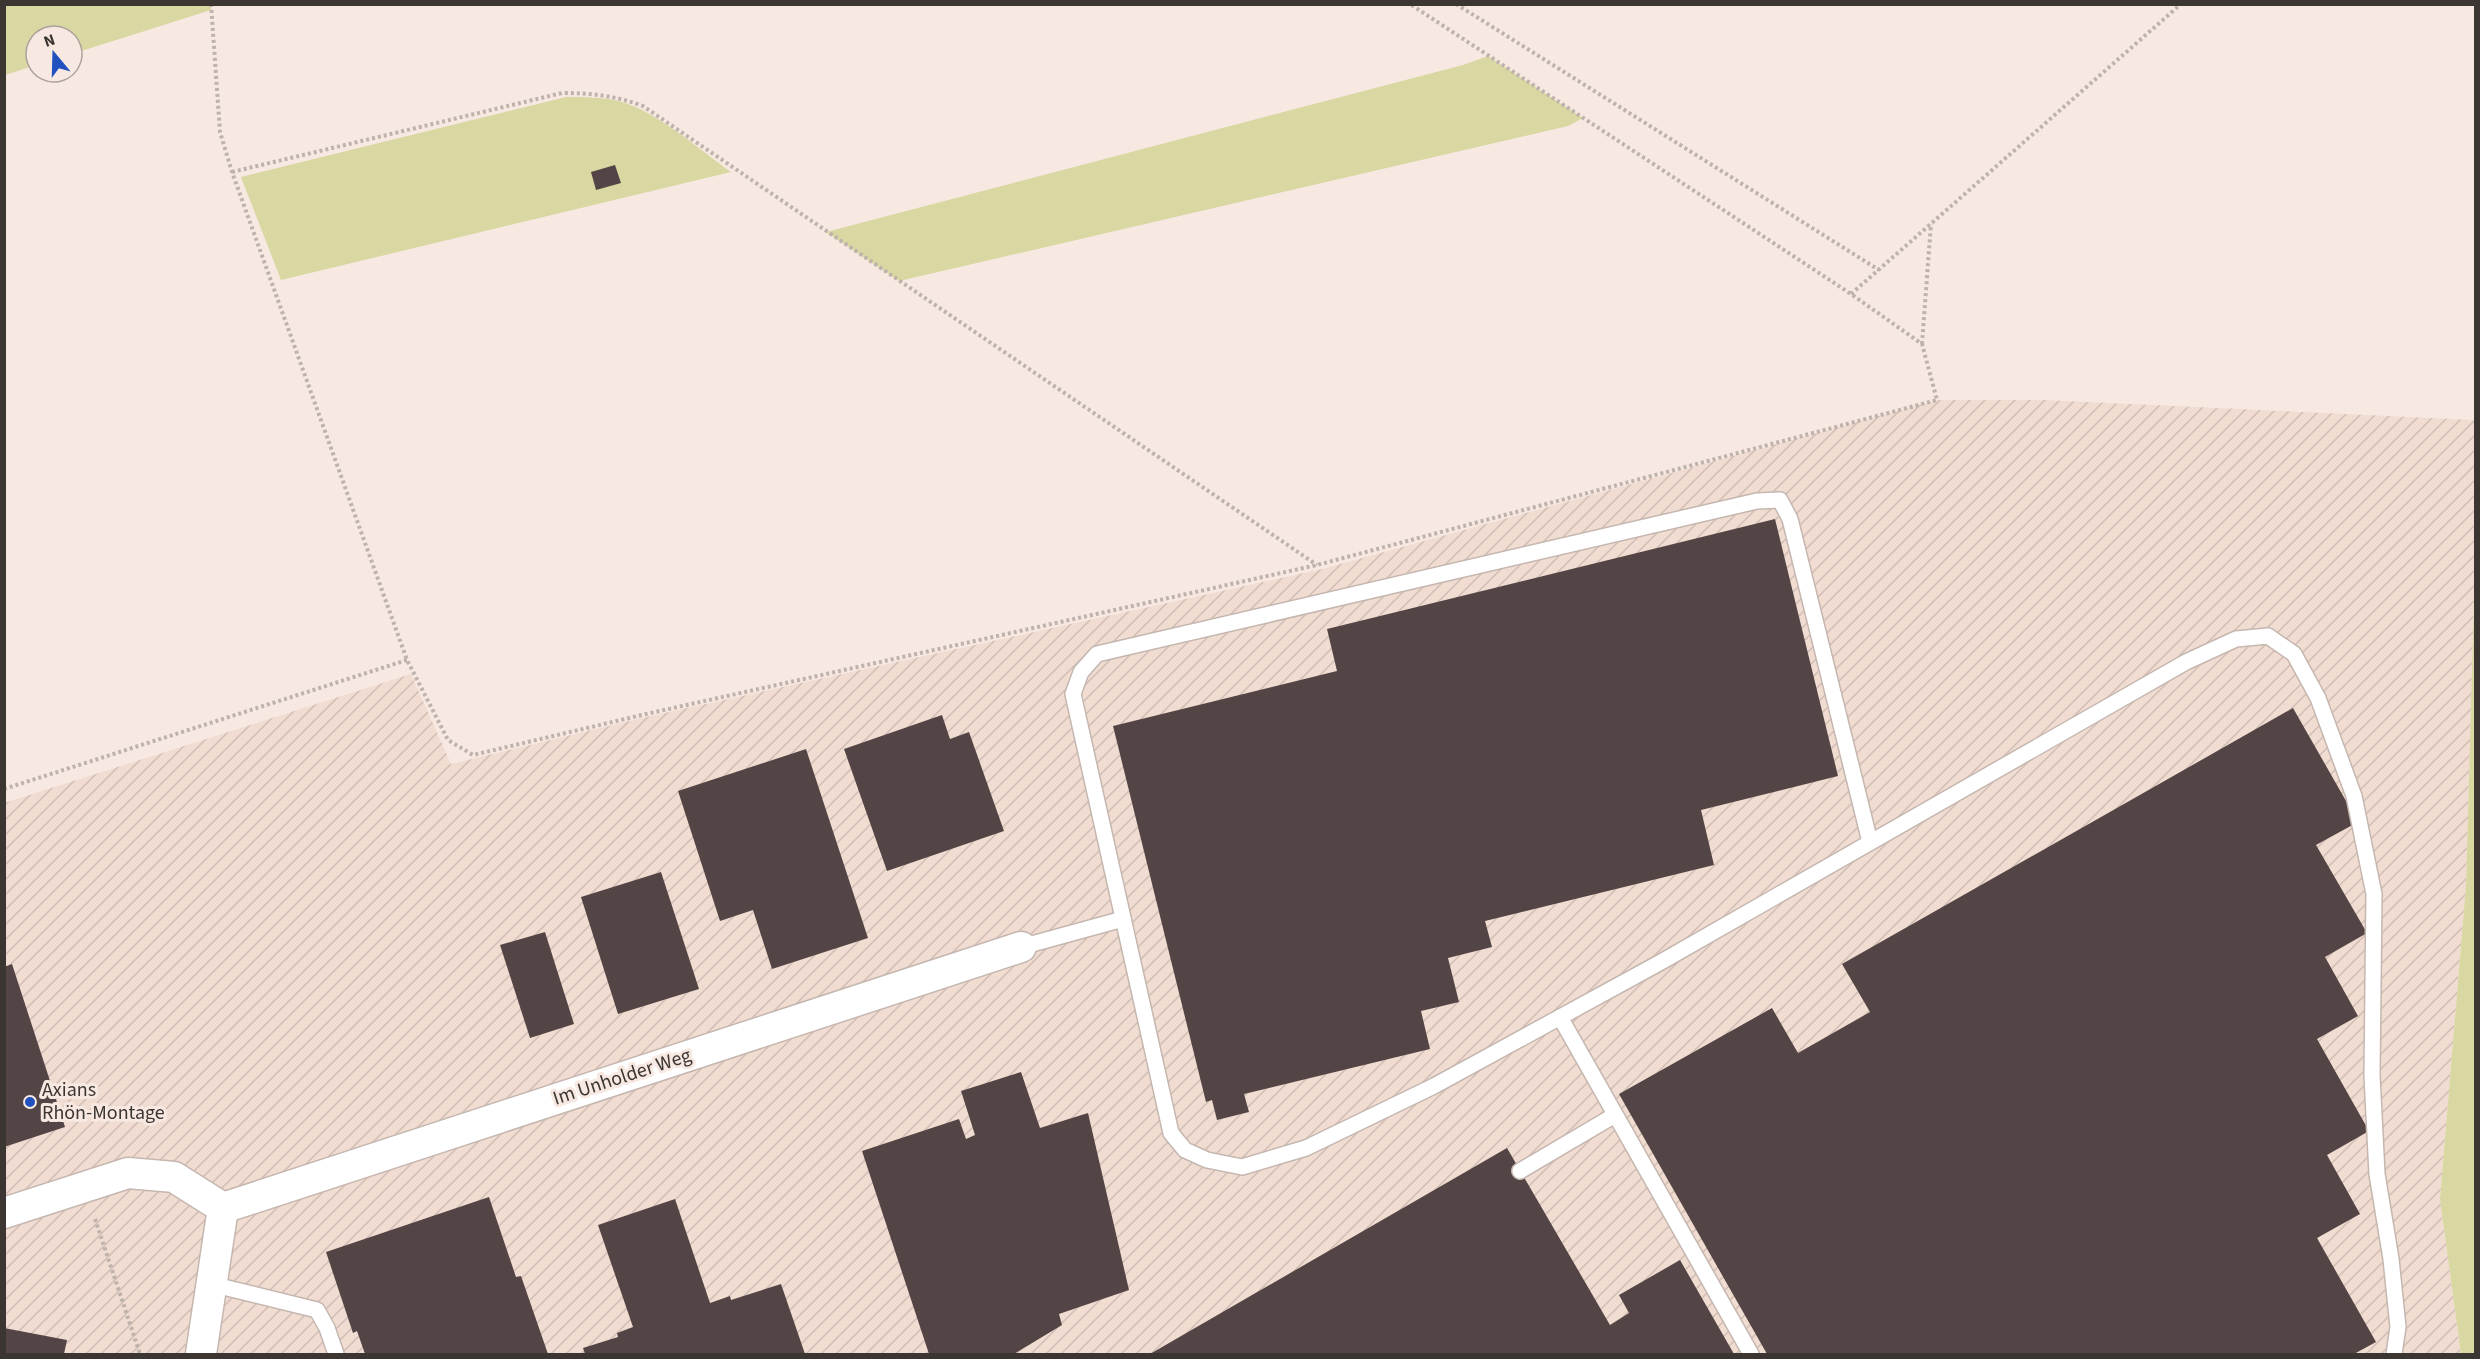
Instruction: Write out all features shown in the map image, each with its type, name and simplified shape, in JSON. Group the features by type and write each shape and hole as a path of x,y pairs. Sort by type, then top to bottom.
{"street":[{"name":"Im Unholder Weg","path":"223,1208 1022,946"},
{"path":"4,1213 128,1173 174,1177 223,1208 201,1354"}],"lane":[{"path":"1870,843 1790,519 1780,500 1757,501 1097,654 1081,672 1073,694 1171,1133 1185,1150 1207,1160 1242,1167 1306,1148 1434,1086 1870,843 2186,662 2236,639 2268,636 2294,654 2318,698 2354,796 2374,894 2372,1076 2377,1174 2391,1259 2397,1327 2394,1354"},
{"path":"1022,946 1123,919"},
{"path":"1560,1017 1751,1354"},
{"path":"1520,1171 1615,1115"},
{"path":"211,1284 317,1310 327,1328 336,1354"}],"path":[{"path":"212,4 220,132 232,172 407,660 448,740 473,755 646,714 1317,565 1936,400 1922,344 1931,224"},
{"path":"1410,4 1851,294 1922,344"},
{"path":"1456,4 1879,270"},
{"path":"1851,294 2181,4"},
{"path":"232,172 562,93 599,93 622,98 643,106 1317,565"},
{"path":"4,789 407,660"},
{"path":"84,1186 140,1354"}],"shaded area":[{"path":"5,4 211,4 211,10 84,50 84,24 24,24 24,69 5,75"},
{"path":"1488,56 1583,118 1568,126 899,281 826,232 1463,65"},
{"path":"566,97 608,99 635,107 664,123 731,172 281,280 241,177"},
{"path":"1937,400 2044,400 2475,420 2475,561 2466,886 2440,1199 2461,1354 5,1354 4,803 411,674 451,764 646,717 1322,569"},
{"path":"2475,561 2476,1354 2461,1354 2440,1199 2466,886"}],"building":[{"path":"615,165 621,183 596,190 591,172"},
{"path":"1775,519 1838,776 1701,810 1714,865 1485,921 1492,947 1448,958 1459,1002 1421,1011 1430,1049 1244,1094 1249,1112 1217,1120 1212,1100 1206,1102 1113,726 1337,671 1327,629"},
{"path":"2293,708 2358,822 2316,845 2367,933 2325,957 2358,1016 2317,1039 2369,1131 2327,1155 2360,1214 2317,1238 2376,1342 2354,1354 1767,1354 1619,1094 1772,1008 1798,1053 1870,1012 1842,964"},
{"path":"942,715 950,739 969,732 1004,831 887,871 844,749"},
{"path":"806,749 868,938 772,969 753,910 720,921 678,791"},
{"path":"661,872 699,989 618,1014 581,897"},
{"path":"545,932 574,1024 530,1038 500,945"},
{"path":"12,964 65,1127 4,1147 4,967"},
{"path":"1021,1072 1040,1128 1088,1113 1129,1290 1059,1314 1062,1325 1014,1354 929,1354 862,1151 959,1119 966,1139 975,1135 961,1091"},
{"path":"1507,1148 1610,1325 1629,1313 1619,1295 1680,1260 1734,1354 1150,1354"},
{"path":"489,1197 516,1277 521,1276 548,1354 365,1354 357,1331 353,1333 326,1252"},
{"path":"675,1199 710,1303 730,1296 731,1300 781,1284 805,1354 585,1354 583,1348 618,1337 617,1333 633,1327 598,1225"},
{"path":"4,1328 67,1340 64,1354 4,1354"}],"place":[{"name":"Axians Rhön-Montage","path":"30,1102"}]}
